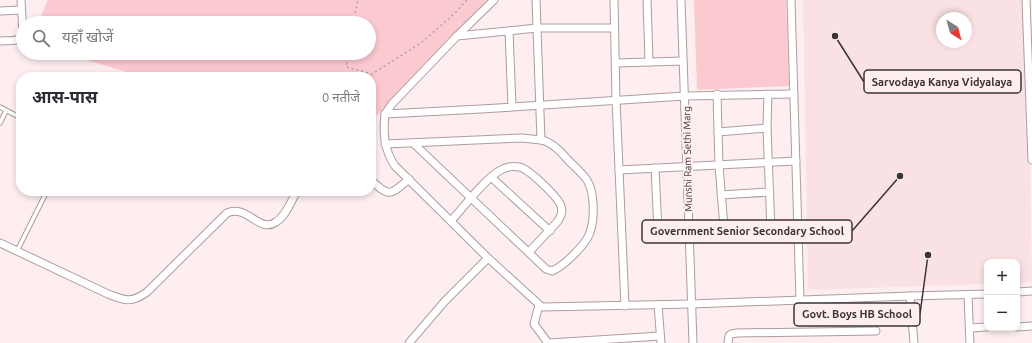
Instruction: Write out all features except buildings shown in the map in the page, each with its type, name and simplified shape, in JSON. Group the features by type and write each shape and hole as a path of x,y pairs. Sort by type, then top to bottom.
{"street":[{"path":"21,0 21,16"},
{"path":"494,0 457,36 392,104 385,114 385,144 387,152 395,166 488,258 539,305 548,308 984,294"},
{"path":"536,0 541,105 541,140"},
{"path":"614,0 616,100 625,306"},
{"path":"647,0 649,62"},
{"name":"Munshi Ram Sethi Marg","path":"682,0 686,166 693,343"},
{"path":"790,0 800,300"},
{"path":"1028,3 1032,160"},
{"path":"0,11 21,10"},
{"path":"457,36 537,28 614,28"},
{"path":"509,31 512,107"},
{"path":"0,41 16,40"},
{"path":"616,63 683,61"},
{"path":"385,114 717,94 794,94"},
{"path":"717,94 719,166 724,227 728,233 798,230"},
{"path":"768,94 767,128 771,231"},
{"path":"718,132 767,128"},
{"path":"385,144 522,138 546,141 560,152 587,180 593,198 589,235 576,252 555,270 550,271 413,143"},
{"path":"619,170 796,161"},
{"path":"451,221 491,177 501,170 511,166 520,167 528,171 558,201 561,208 561,215 550,231 529,252"},
{"path":"655,168 658,231 689,228"},
{"path":"491,177 550,231"},
{"path":"376,185 383,191 388,193 394,192 409,179"},
{"path":"721,195 770,192"},
{"path":"0,243 16,252 108,294 122,300 130,300 139,298 147,292 228,213 234,210 240,211 261,224 269,225 276,222 282,216 294,196"},
{"path":"409,343 445,301 488,258"},
{"path":"1020,292 1032,291"},
{"path":"968,294 970,343"},
{"path":"910,296 914,343"},
{"path":"539,305 534,324 548,343 660,340 658,305"},
{"path":"1020,326 1032,326"},
{"path":"970,328 984,327"},
{"path":"728,343 729,336 737,333 876,331"}],"lane":[{"path":"0,107 16,116"},
{"path":"0,123 6,111"},
{"path":"16,252 44,196"}],"path":[{"path":"355,16 358,0"},
{"path":"375,72 421,43 454,14 467,0"},
{"path":"348,60 346,67 365,72"}],"shaded area":[{"path":"48,0 494,0 376,116 376,72 127,72 87,60 376,60 376,16 41,16"},
{"path":"694,0 786,0 789,86 697,90"},
{"path":"803,0 1027,0 1032,282 1020,283 1020,259 984,259 984,284 808,290"}],"place":[{"name":"Sarvodaya Kanya Vidyalaya","path":"835,36"},
{"name":"Government Senior Secondary School","path":"900,176"},
{"name":"Govt. Boys HB School","path":"928,255"}]}
